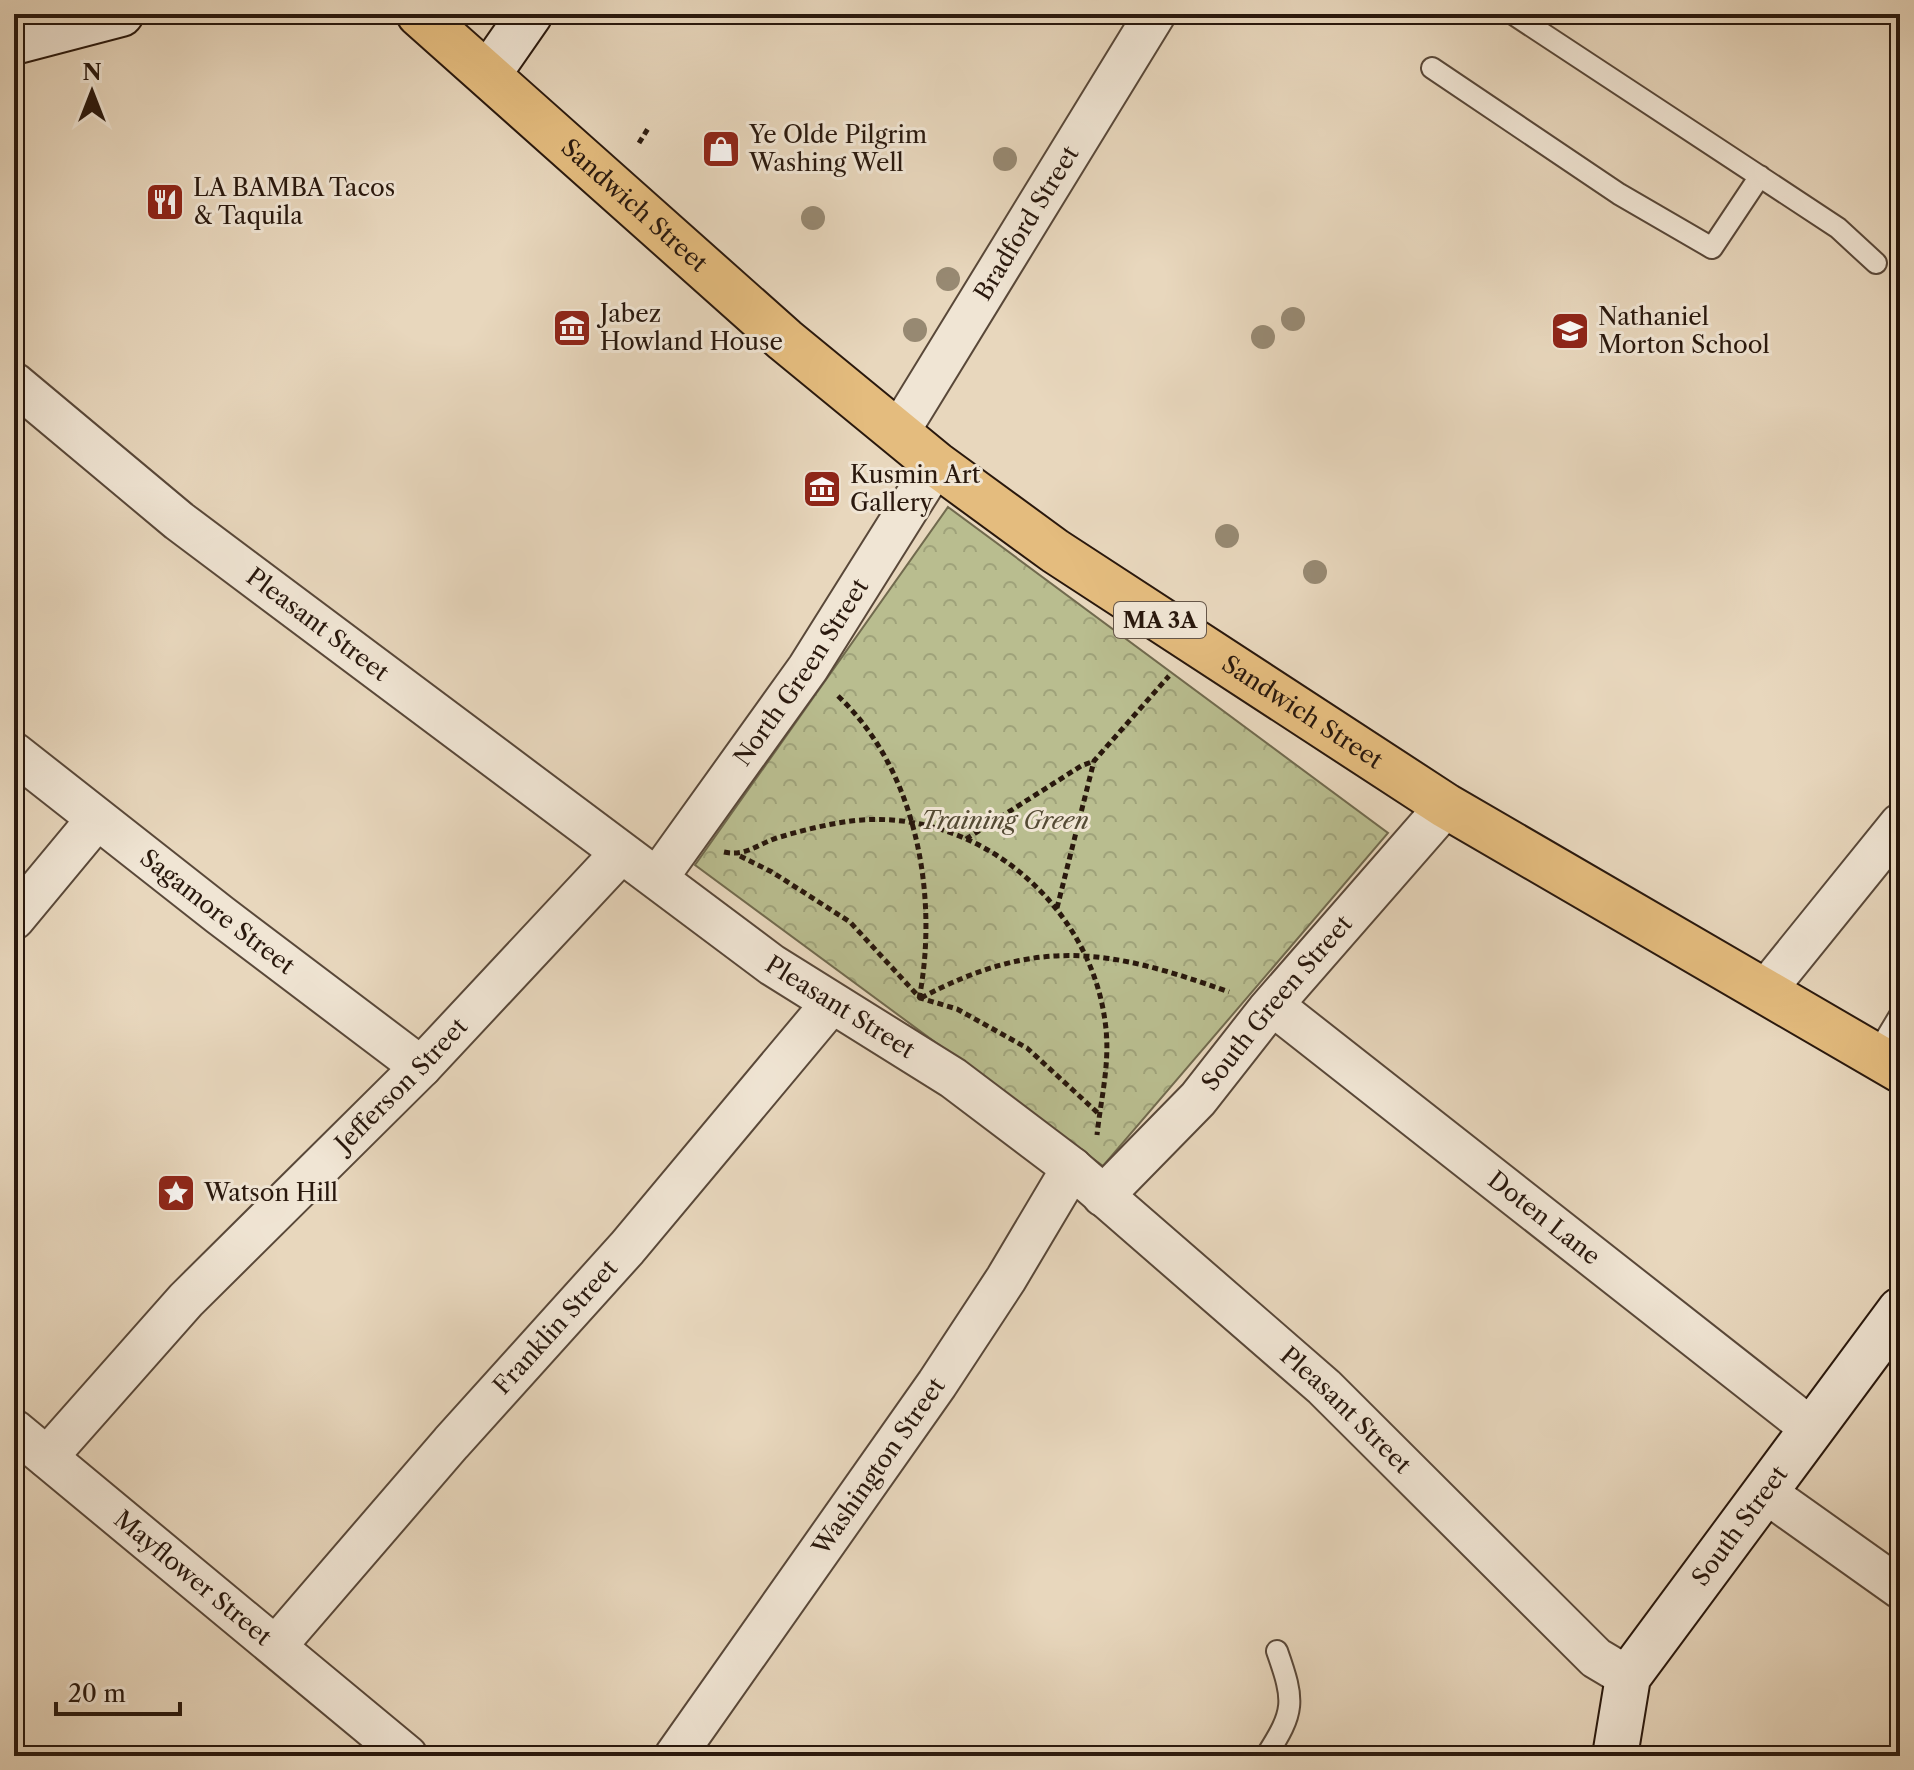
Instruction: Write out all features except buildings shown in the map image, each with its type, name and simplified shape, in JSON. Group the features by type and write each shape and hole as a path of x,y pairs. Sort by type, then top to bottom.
{"main road":[{"name":"Sandwich Street","path":"419,14 489,73 686,255 936,464 1055,551 1446,806 1644,924 1888,1063"}],"street":[{"path":"14,42 121,14"},
{"path":"489,73 530,14"},
{"name":"Bradford Street","path":"898,433 1155,14"},
{"name":"Pleasant Street","path":"14,383 191,530 621,853 658,877 772,965 953,1078 1072,1168 1324,1387 1596,1658 1628,1677"},
{"name":"North Green Street","path":"658,877 808,668 936,464"},
{"name":"Sagamore Street","path":"14,753 421,1067"},
{"name":"South Green Street","path":"1103,1196 1198,1099 1271,1009 1446,806"},
{"path":"14,919 97,819"},
{"path":"1765,991 1900,824"},
{"name":"Jefferson Street","path":"47,1457 186,1300 421,1067 621,853"},
{"name":"Franklin Street","path":"276,1646 461,1432 627,1248 831,1004"},
{"name":"Doten Lane","path":"1271,1009 1812,1429"},
{"name":"Washington Street","path":"675,1756 946,1371 1006,1279 1072,1168"},
{"name":"South Street","path":"1615,1756 1628,1677 1900,1310"},
{"name":"Mayflower Street","path":"14,1430 407,1756"},
{"path":"1765,1492 1900,1588"}],"lane":[{"path":"1513,14 1838,228 1876,263"},
{"path":"1432,68 1619,194 1712,248 1760,176"},
{"path":"1888,1063 1900,1015"},
{"path":"1266,1756 1289,1721 1289,1685 1277,1651"}],"path":[{"path":"639,143 649,127"},
{"path":"808,668 843,701 872,738 896,779 912,824 923,875 920,998"},
{"path":"1057,908 1094,761 1175,669"},
{"path":"966,839 1081,766 1094,761"},
{"path":"739,855 778,837 828,825 853,821 912,824 966,839 1000,857 1031,880 1057,908 1087,954 1099,991 1107,1037 1105,1084 1095,1150 1072,1168"},
{"path":"684,842 739,855 772,872 850,922 920,998 957,1009 1027,1048 1099,1114"},
{"path":"913,1007 920,998 957,978 998,964 1039,956 1087,954 1140,962 1271,1009"}],"green space":[{"name":"Training Green","path":"948,507 1388,833 1103,1166 695,865"}],"place":[{"name":"Ye Olde Pilgrim Washing Well","path":"721,149"},
{"name":"LA BAMBA Tacos & Taquila","path":"165,202"},
{"name":"Jabez Howland House","path":"572,328"},
{"name":"Nathaniel Morton School","path":"1570,331"},
{"name":"Kusmin Art Gallery","path":"822,489"},
{"name":"Watson Hill","path":"176,1193"}]}
